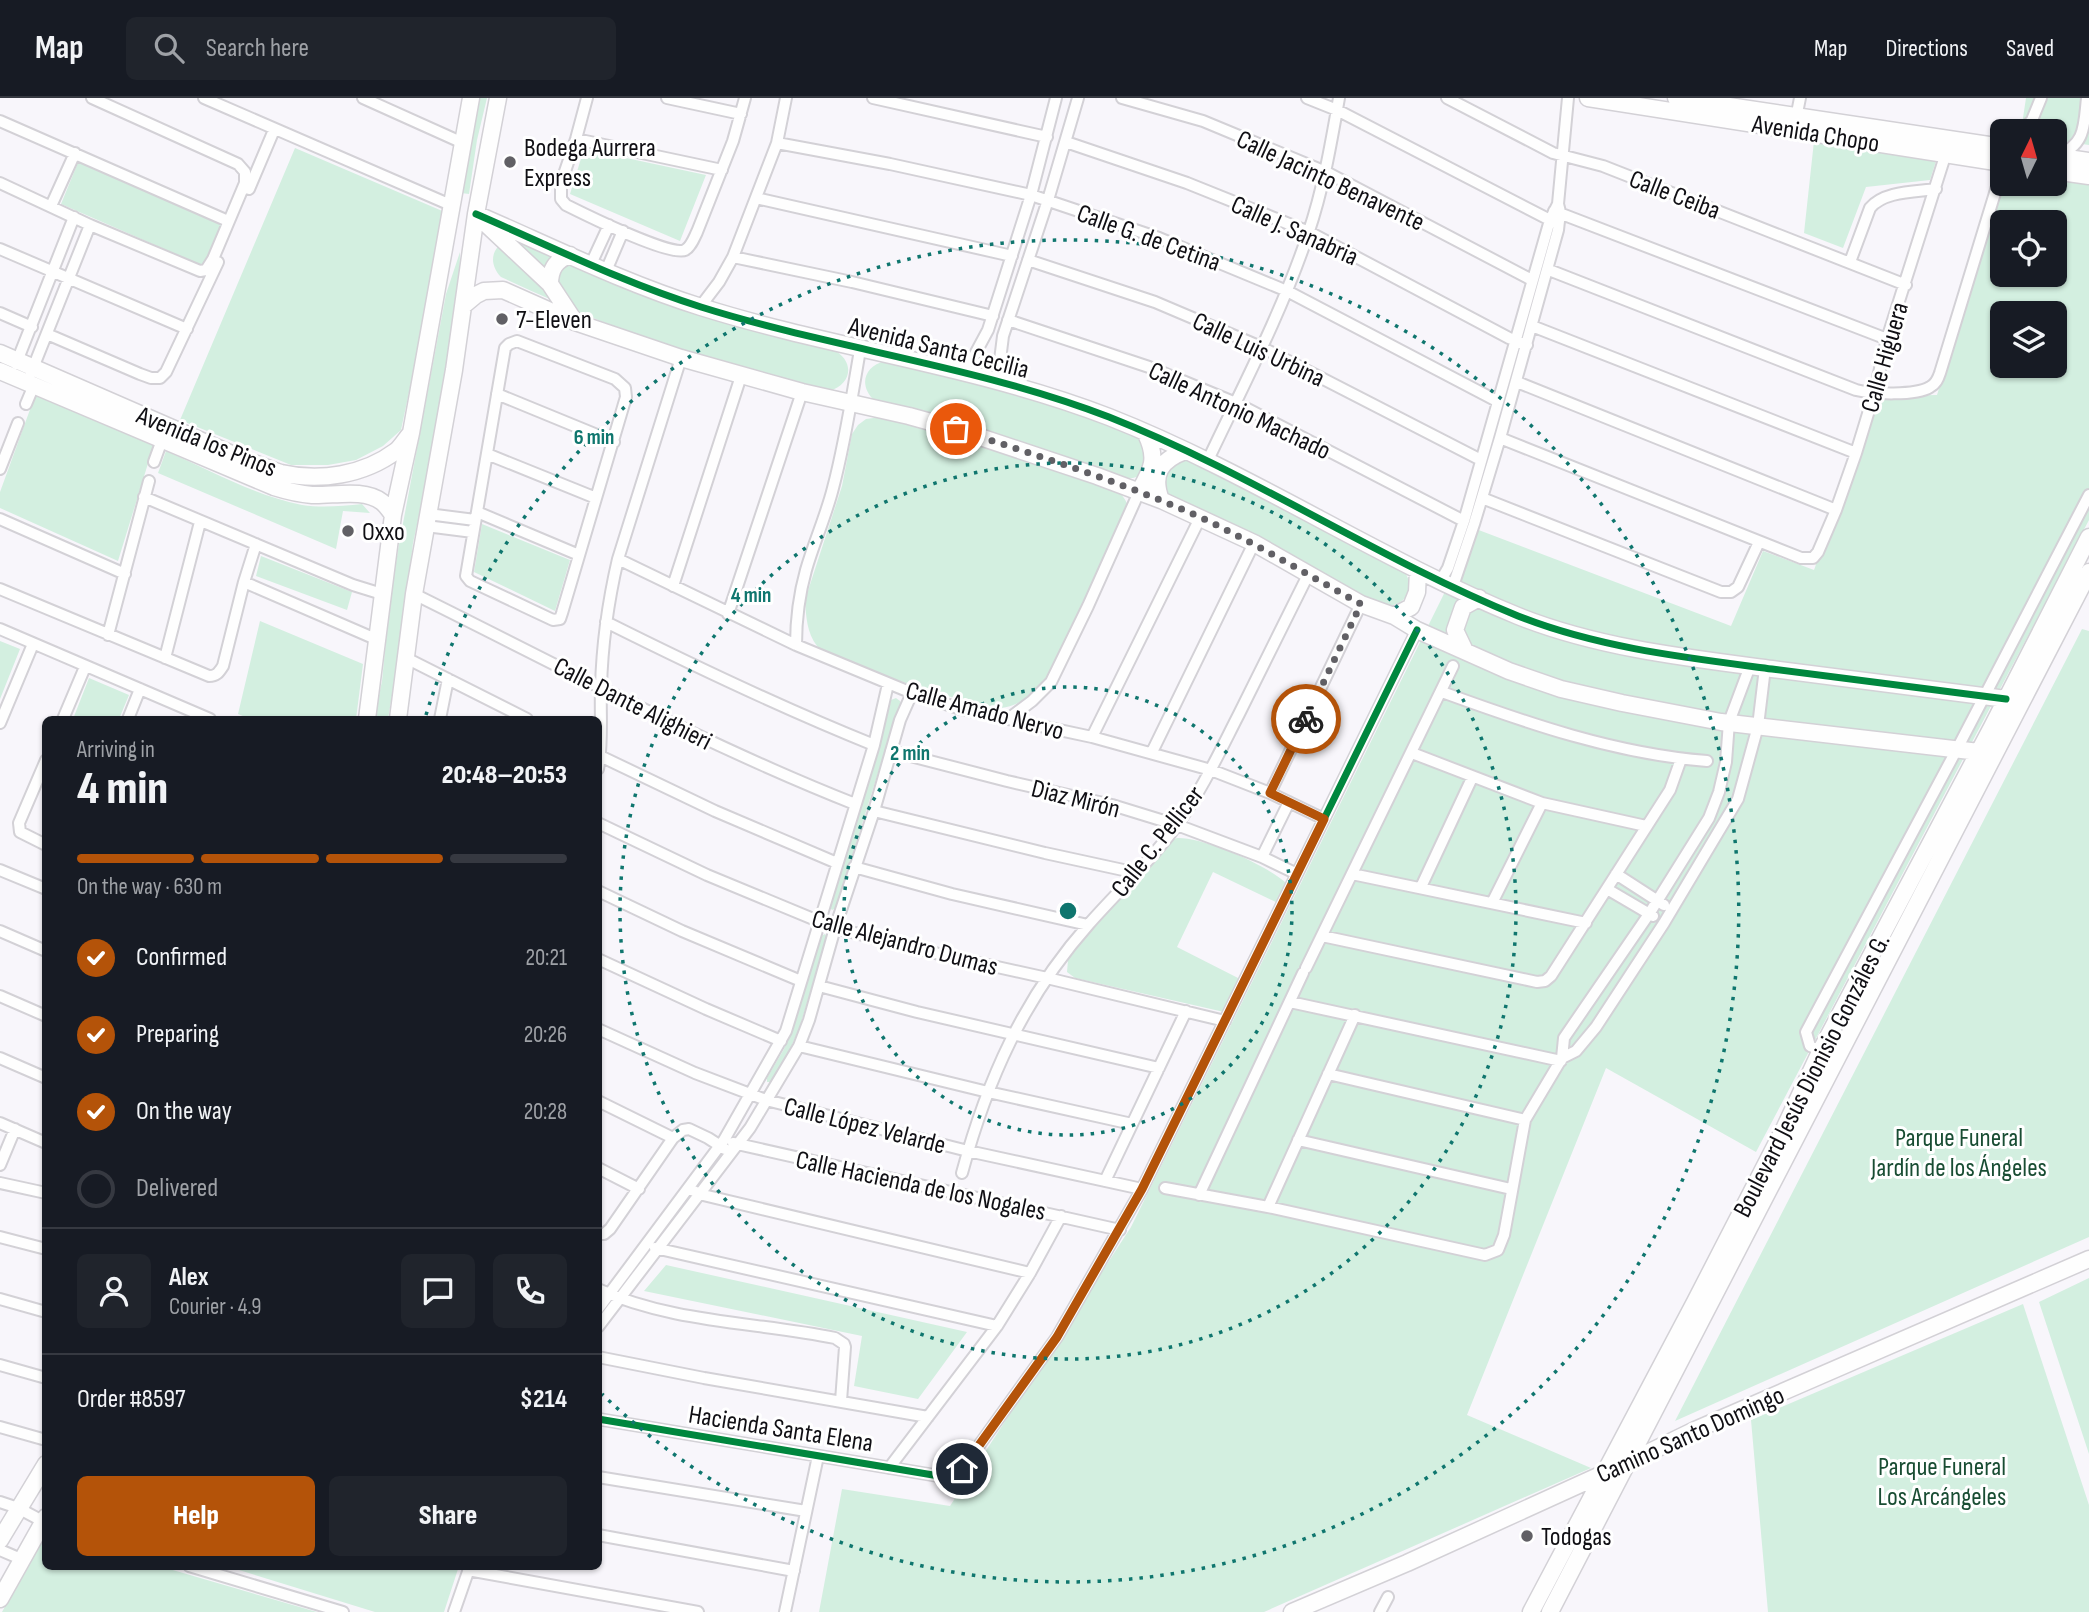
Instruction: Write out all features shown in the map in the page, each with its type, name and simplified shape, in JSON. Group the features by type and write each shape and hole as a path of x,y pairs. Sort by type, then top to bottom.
{"street":[{"path":"0,183 90,225 200,271 206,270 247,177 245,172 238,164 92,98"},
{"path":"204,98 453,206"},
{"path":"363,98 463,143"},
{"path":"367,716 393,515 411,433 471,98"},
{"path":"398,716 414,594 464,305 476,214 498,98"},
{"path":"587,98 561,183 561,200 566,205 623,232 672,251 685,251 692,243 722,170 745,98"},
{"path":"667,98 741,114"},
{"path":"700,307 733,257 776,143 786,98"},
{"path":"873,98 1047,137"},
{"path":"951,370 967,363 982,345 1031,195 1056,98"},
{"path":"1005,383 1000,348 1078,98"},
{"name":"Calle Jacinto Benavente","path":"1122,98 1203,121 1326,172 1532,280"},
{"path":"1307,98 1338,104 1556,212 1887,339"},
{"name":"Calle Ceiba","path":"1447,98 1548,151 1603,166 1906,285"},
{"path":"1469,523 1481,460 1497,401 1532,280 1556,212 1568,98"},
{"name":"Avenida Chopo","path":"1588,98 1990,146"},
{"name":"Avenida Chopo","path":"1676,98 1990,161"},
{"path":"1795,123 1800,98"},
{"path":"2032,119 2041,98"},
{"path":"2067,153 2081,137 2087,98"},
{"path":"1208,460 1287,291 1309,232 1326,172 1338,104"},
{"path":"0,121 228,221"},
{"path":"47,334 140,374 160,378 166,372 187,329 274,130"},
{"path":"576,139 722,170"},
{"name":"Calle J. Sanabria","path":"1066,142 1187,183 1309,232 1514,341 1527,345"},
{"name":"Calle G. de Cetina","path":"776,143 890,164 1031,195 1159,238 1287,291 1497,401"},
{"path":"51,206 75,153"},
{"name":"Calle Higuera","path":"1759,542 1801,558 1813,558 1818,552 1856,453 1887,339 1946,153"},
{"path":"2067,161 2089,161"},
{"path":"2067,166 2089,176"},
{"path":"1850,262 1870,208 1876,201 1884,197 1936,189"},
{"path":"1549,270 1856,390 1874,394 1926,389 1932,387 1938,379 1994,196"},
{"path":"756,198 1012,256"},
{"name":"Avenida Santa Cecilia","path":"453,206 700,307 860,350 1005,383 1109,418 1208,460 1418,571 1520,617 1599,642 1705,661 2006,699"},
{"path":"1447,583 1469,523 1482,498 1517,382 1549,270 1558,230 1556,212"},
{"path":"476,214 550,284 575,322"},
{"path":"9,369 32,327 74,217"},
{"path":"26,404 31,379 47,334 90,225"},
{"path":"599,267 609,225"},
{"path":"599,267 623,232"},
{"path":"0,249 187,329"},
{"path":"550,284 552,268 556,262 570,255"},
{"path":"733,257 993,316"},
{"name":"Calle Luis Urbina","path":"1028,260 1155,302 1261,347 1481,460"},
{"path":"464,305 484,291 503,290 575,322 681,358 802,392 956,429 1097,476 1161,500 1254,543 1361,604 1394,616 1417,630 1509,671 1561,689 1730,722 1979,752"},
{"path":"0,313 32,327"},
{"name":"Calle Antonio Machado","path":"1008,320 1127,359 1236,403 1469,523"},
{"path":"1532,326 1856,453"},
{"path":"517,341 620,382 625,388 626,397 614,442 560,619 553,620 470,581 466,576 497,394 505,348 517,341"},
{"path":"796,645 797,611 801,591 833,491 860,350"},
{"name":"Avenida los Pinos","path":"0,353 9,369 162,440 274,487 290,493 371,496 382,502 393,515"},
{"path":"600,716 610,591 681,358"},
{"path":"673,586 741,376"},
{"name":"Avenida los Pinos","path":"31,379 281,473 313,478 334,477 374,464 397,450 411,433"},
{"path":"1517,382 1836,510"},
{"path":"728,614 802,392"},
{"path":"497,394 614,442"},
{"path":"0,469 5,441 18,423"},
{"path":"1009,719 1051,682 1088,606 1153,460 1153,449 1146,434"},
{"path":"1482,498 1714,589 1731,592 1741,582 1759,542 1500,438"},
{"path":"154,462 162,440"},
{"path":"1161,500 1157,484 1160,468 1170,457 1185,451"},
{"path":"487,454 596,498"},
{"path":"313,478 313,495"},
{"path":"108,635 149,481"},
{"path":"1821,1050 1810,1046 1806,1032 2089,495"},
{"path":"144,497 354,585 382,594"},
{"path":"1092,737 1200,518"},
{"path":"0,519 125,574"},
{"path":"427,520 475,521 579,555"},
{"path":"165,658 200,522"},
{"name":"Boulevard Jesús Dionisio Gonzáles G.","path":"1531,1612 2089,537"},
{"path":"1152,752 1254,543"},
{"path":"0,589 209,677 218,673 223,666 256,544"},
{"name":"Calle Amado Nervo","path":"618,559 796,645 912,693 961,709 1092,737 1211,770 1270,793 1324,819"},
{"path":"1394,616 1411,607 1417,592 1418,571"},
{"name":"Boulevard Jesús Dionisio Gonzáles G.","path":"1550,1612 2089,572"},
{"name":"Calle C. Pellicer","path":"962,1173 988,1092 1013,1034 1047,978 1088,925 1137,873 1177,824 1211,770 1308,575"},
{"path":"244,582 378,640"},
{"name":"Calle Dante Alighieri","path":"414,594 724,750 855,804"},
{"path":"1465,651 1455,629 1462,607 1479,598"},
{"path":"1270,793 1361,604"},
{"path":"606,622 805,718 874,745"},
{"path":"0,629 140,690 191,716"},
{"path":"1119,1230 1142,1189 1417,630"},
{"path":"0,723 33,643"},
{"path":"406,658 521,716"},
{"path":"64,716 85,667"},
{"path":"1199,1195 1304,970 1453,667"},
{"path":"1164,1188 1268,1207 1485,1255 1498,1251 1525,1120 1561,1060 1564,1038 1658,901 1709,818 1726,762 1730,722 1758,667"},
{"path":"1290,1002 1561,1060 1576,1051 1596,1027 1664,923 1738,799 1758,726 1758,667"},
{"path":"441,716 448,680"},
{"path":"602,1315 609,1294 722,1142 782,1041 874,745 888,684"},
{"path":"129,716 140,690"},
{"path":"1442,692 1580,737 1681,759 1707,761"},
{"path":"609,1294 659,1250 750,1128 799,1046 900,720 912,693"},
{"name":"Diaz Mirón","path":"891,751 1112,805 1177,824 1262,857 1297,874"},
{"path":"1412,753 1542,803 1646,826"},
{"path":"602,756 715,811 837,863"},
{"path":"1322,936 1537,982 1545,981 1586,923 1670,790 1681,759"},
{"path":"42,769 19,823 20,832 24,836 42,843"},
{"path":"1421,887 1472,778"},
{"path":"1262,857 1289,802"},
{"path":"1492,903 1542,803"},
{"path":"874,811 1137,873"},
{"name":"Calle Alejandro Dumas","path":"602,825 707,875 835,928 1225,1021"},
{"path":"854,867 952,894 1088,925"},
{"path":"0,870 42,887"},
{"path":"1352,874 1586,923"},
{"path":"1616,874 1671,910"},
{"path":"1607,889 1664,923"},
{"path":"602,893 682,931 801,981"},
{"path":"0,931 42,949"},
{"path":"602,961 782,1041"},
{"path":"819,986 1159,1068"},
{"path":"0,996 42,1014"},
{"path":"1105,1181 1186,1011"},
{"path":"1268,1207 1355,1015"},
{"name":"Calle López Velarde","path":"602,1031 695,1073 766,1100 968,1151 1142,1189"},
{"path":"799,1046 1132,1124"},
{"path":"0,1058 42,1076"},
{"path":"1328,1074 1525,1120"},
{"path":"602,1103 673,1138 610,1229 602,1233"},
{"path":"0,1123 42,1141"},
{"path":"0,1165 16,1129"},
{"name":"Calle Hacienda de los Nogales","path":"673,1138 689,1129 734,1148 1119,1230"},
{"path":"1298,1140 1511,1189"},
{"path":"602,1170 639,1189"},
{"path":"0,1183 42,1192"},
{"path":"688,1188 699,1194 1030,1273"},
{"path":"889,1468 997,1326 1061,1216"},
{"name":"Hacienda Santa Elena","path":"602,1420 939,1476 957,1472 1057,1337 1119,1230"},
{"path":"0,1237 42,1249"},
{"path":"645,1246 997,1326"},
{"name":"Camino Santo Domingo","path":"1292,1612 1386,1572 1707,1425 2089,1259"},
{"path":"609,1294 658,1310 835,1338 844,1343 845,1347 841,1401"},
{"path":"0,1299 42,1310"},
{"path":"602,1357 664,1371 928,1417"},
{"path":"0,1365 42,1377"},
{"path":"0,1427 42,1439"},
{"path":"785,1612 818,1456"},
{"path":"2,1535 42,1470"},
{"path":"602,1478 806,1511"},
{"path":"1564,1491 1575,1501 1582,1514"},
{"path":"0,1502 18,1508 36,1534"},
{"path":"2,1535 36,1534"},
{"path":"0,1600 36,1534"},
{"path":"602,1536 794,1571"},
{"path":"201,1570 343,1612"},
{"path":"454,1612 468,1570"},
{"path":"479,1570 698,1612"},
{"path":"1380,1612 1388,1597"}],"green space":[{"path":"479,98 487,98 469,194 461,193"},
{"path":"2026,98 2089,98 2089,145 2067,142 2067,119 2023,119"},
{"path":"1814,141 1937,158 1930,180 1866,187 1843,248 1804,233"},
{"path":"295,148 447,213 401,430 383,446 356,460 328,465 291,465 180,420"},
{"path":"584,149 706,175 680,241 570,194"},
{"path":"79,160 222,223 203,266 61,204"},
{"path":"2067,177 2089,180 2089,520 1756,1152 1606,1068 1467,1415 1591,1468 1264,1612 819,1612 842,1489 950,1506 1131,1227 1476,529 1731,626 1763,551 1814,570 1878,396 1937,395 1990,228 1990,287 2067,287 2067,210 1996,210 2000,196 2067,196"},
{"path":"509,239 521,241 714,319 832,349 845,359 847,378 837,388 829,391 694,356 596,319 501,277 494,266 493,256 498,246"},
{"path":"460,252 459,298 433,452 413,543 401,643 389,716 375,716 382,681 398,550 446,294"},
{"path":"885,361 941,372 1066,409 1136,434 1149,447 1143,475 1122,478 875,401 866,389 866,377 872,367"},
{"path":"36,393 154,444 118,561 0,508 0,492"},
{"path":"881,417 931,429 1115,489 1127,502 1129,513 1046,680 1021,702 1001,708 936,693 827,653 817,646 811,636 805,600 842,486 852,434 866,419"},
{"path":"166,451 250,489 284,501 317,506 362,504 370,513 343,511 336,549 158,473"},
{"path":"1177,459 1189,459 1404,571 1409,584 1407,596 1391,606 1383,606 1174,499 1165,491 1163,478"},
{"path":"482,524 570,560 555,611 474,572"},
{"path":"261,556 352,592 347,610 256,576"},
{"path":"260,621 363,664 356,716 238,714"},
{"name":"Parque Funeral Jardín de los Ángeles","path":"2082,629 2089,631 2089,1237 1675,1421"},
{"path":"0,641 20,649 0,699"},
{"path":"89,678 129,695 120,716 74,716"},
{"path":"896,698 901,704 836,908 832,910 830,908 891,700"},
{"path":"1177,838 1202,842 1234,853 1265,868 1286,883 1278,903 1213,872 1177,947 1240,979 1224,1012 1075,978 1067,972 1068,960 1080,944 1172,840"},
{"path":"825,934 827,937 800,1026 789,1052 772,1080 767,1082 794,1024 821,936"},
{"path":"666,1265 967,1332 918,1399 854,1386 862,1336 644,1291"},
{"path":"2089,1278 2089,1454 2039,1302"},
{"name":"Parque Funeral Los Arcángeles","path":"2023,1304 2089,1505 2089,1612 1768,1612 1751,1420"},
{"path":"42,1537 42,1570 173,1570 317,1612 2,1612"},
{"path":"239,1570 458,1570 444,1612 375,1612"}],"cycle path":[{"path":"476,214 615,275 701,307 803,335 1008,384 1109,417 1213,464 1415,569 1548,627 1611,644 1676,656 2006,699"},
{"path":"602,1420 939,1476 962,1469 1057,1337 1142,1189 1417,630"}],"way so far":[{"path":"956,429 1161,500 1254,543 1361,604 1306,719"}],"place":[{"name":"Bodega Aurrera Express","path":"510,162"},
{"name":"7-Eleven","path":"502,319"},
{"name":"Oxxo","path":"348,531"},
{"name":"Todogas","path":"1527,1536"}],"route":[{"path":"962,1469 1057,1337 1142,1189 1324,819 1270,793 1306,719"}]}
